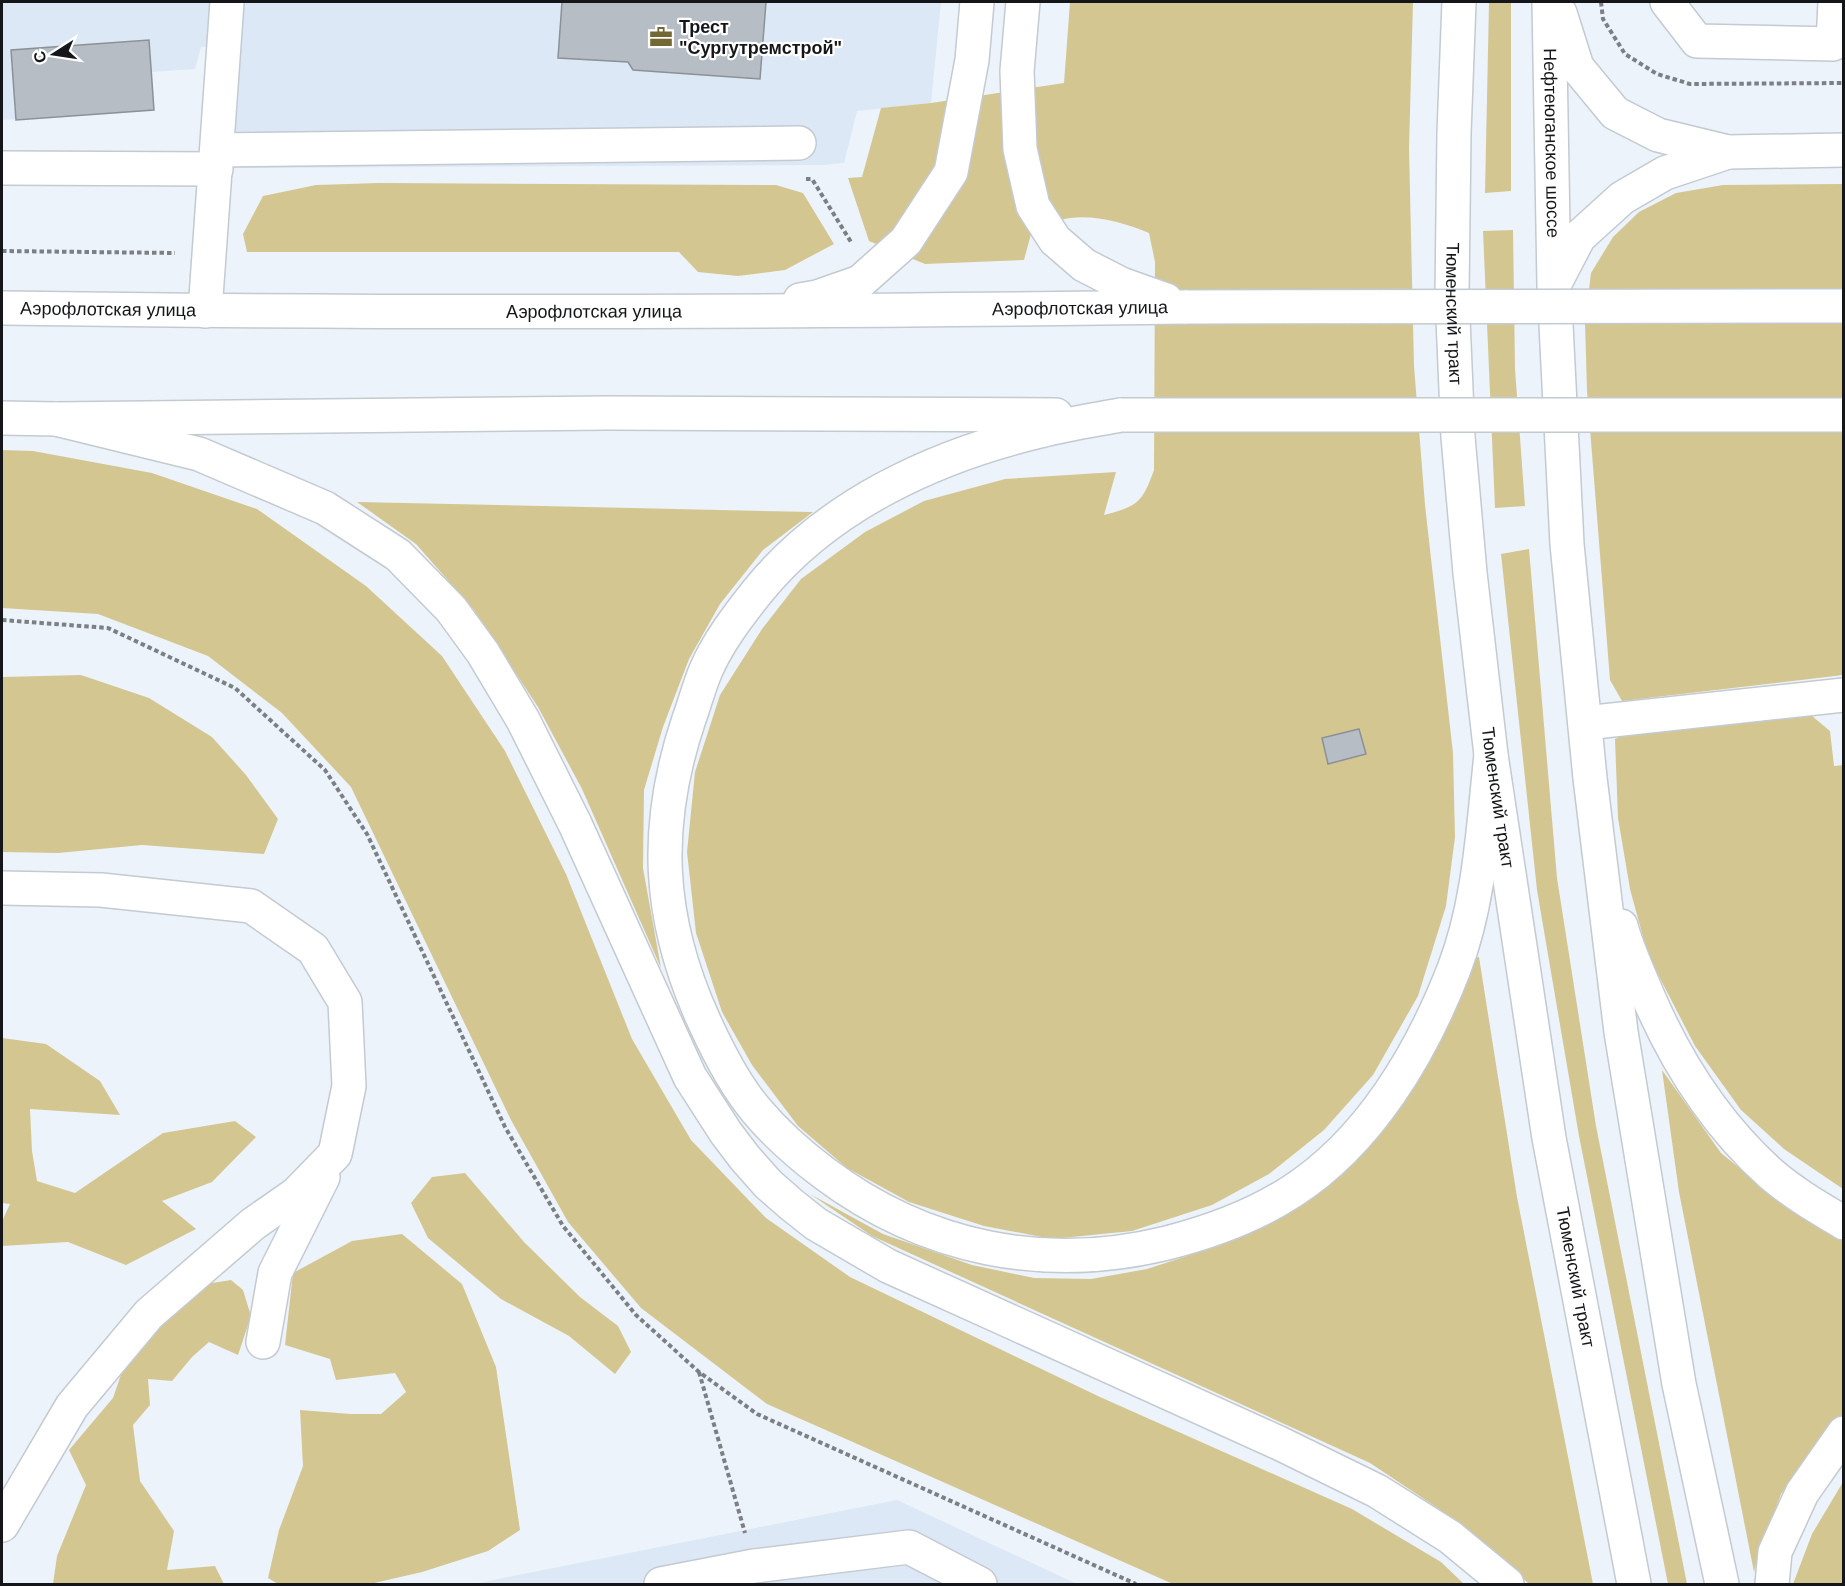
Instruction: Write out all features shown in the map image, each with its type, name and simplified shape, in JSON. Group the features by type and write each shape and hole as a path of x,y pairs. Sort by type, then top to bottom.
{"main road":[{"path":"205,311 227,2"},
{"path":"716,312 817,297 860,282 906,241 951,172 972,60 977,2"},
{"path":"1023,2 1017,71 1020,149 1033,206 1055,240 1120,296"},
{"name":"Тюменский тракт","path":"1459,2 1452,272 1456,402 1470,573 1491,755 1549,1138 1634,1584"},
{"name":"Нефтеюганское шоссе","path":"1549,2 1554,285"},
{"path":"1557,2 1576,68 1615,113 1658,135 1728,152 1844,150"},
{"path":"1667,2 1697,41 1833,44 1835,2"},
{"path":"2,168 217,159 799,143"},
{"path":"1722,1584 1679,1384 1621,1032 1590,778 1568,544 1554,285 1579,237 1622,198 1665,173 1728,152"},
{"name":"Аэрофлотская улица","path":"2,308 205,311 716,312 1120,296 1187,307 1844,306"},
{"path":"2,418 607,413 1844,415"},
{"path":"1121,415 1040,430 982,447 905,478 861,500 815,533 773,572 725,635 707,668 681,744 670,786 665,834 665,877 669,914 679,958 695,1001 732,1077 754,1108 794,1148 861,1199 896,1219 967,1243 1004,1252 1037,1256 1067,1257 1134,1251 1183,1239 1221,1227 1291,1192 1318,1172 1349,1143 1378,1109 1403,1072 1438,1008 1456,964 1477,878 1491,755"},
{"path":"56,419 200,454 325,508 398,555 451,609 483,653 524,720 575,824 690,1077 739,1150 768,1184 792,1205 816,1224 888,1266 1233,1422 1377,1491 1450,1537 1507,1584"},
{"path":"1585,723 1844,695"},
{"path":"1590,778 1625,941 1654,1013 1674,1049 1712,1109 1755,1159 1774,1176 1844,1223"},
{"path":"2,888 101,890 251,906 314,949 345,1002 350,1086 335,1154 274,1273 263,1342"},
{"path":"2,1525 72,1406 149,1314 253,1224 296,1194 335,1154"},
{"path":"1772,1584 1775,1552 1802,1493 1844,1433"},
{"path":"661,1584 756,1575 909,1547 980,1584"}],"path":[{"path":"801,179 812,179 852,243"},
{"path":"2,251 210,253"},
{"path":"2,620 108,628 235,688 325,770 367,834 505,1127 563,1226 636,1315 699,1372 757,1414 1136,1584"},
{"path":"699,1372 756,1575"}],"shaded area":[{"path":"2,2 941,2 931,103 857,111 844,163 825,165 233,168 238,48 201,47 195,69 152,72 154,110 2,120"},
{"path":"1070,2 1413,2 1409,148 1414,366 1425,505 1453,753 1455,837 1446,906 1418,996 1373,1075 1324,1130 1269,1174 1212,1205 1132,1231 1052,1239 984,1226 909,1202 847,1168 798,1126 752,1065 722,1012 696,933 687,852 695,772 720,695 762,629 801,579 865,532 924,501 1005,479 1116,472 1104,515 1132,506 1146,490 1154,470 1155,262 1149,233 1110,221 1070,218 1031,234 1024,260 925,264 869,241 848,178 862,177 881,108 931,103 1064,83"},
{"path":"1489,2 1511,2 1511,191 1485,193"},
{"path":"379,183 776,185 803,193 834,244 785,270 738,276 698,272 679,252 247,252 243,234 263,196 316,185"},
{"path":"1843,184 1843,675 1622,701 1610,680 1587,391 1585,322 1591,273 1613,237 1639,212 1676,193 1723,185"},
{"path":"1513,230 1515,369 1525,506 1495,508 1483,231"},
{"path":"2,450 33,451 152,473 257,509 366,586 442,656 505,751 566,874 632,1039 691,1140 766,1218 850,1277 1100,1397 1352,1509 1441,1562 1464,1584 1173,1584 767,1404 641,1308 568,1222 511,1120 351,787 282,713 208,656 98,614 2,608"},
{"path":"357,502 813,512 763,550 720,604 689,659 663,727 644,790 643,868 661,968 582,789 538,707 474,610 416,544"},
{"path":"1529,549 1557,878 1596,1126 1687,1584 1668,1584 1579,1136 1537,890 1501,554"},
{"path":"81,675 149,698 212,737 246,775 278,819 264,854 142,845 58,853 2,852 2,677"},
{"path":"1806,711 1830,731 1834,766 1844,765 1843,1189 1784,1149 1741,1110 1695,1046 1648,955 1630,889 1618,818 1615,739 1633,730"},
{"path":"1479,957 1517,1197 1593,1584 1529,1584 1490,1547 1439,1509 1370,1463 872,1236 810,1194 883,1234 972,1265 1034,1278 1091,1279 1147,1269 1221,1245 1297,1208 1348,1164 1471,958"},
{"path":"2,1038 46,1044 100,1081 120,1115 30,1109 32,1151 37,1181 75,1193 163,1133 235,1121 256,1137 212,1182 162,1201 196,1229 126,1265 68,1242 2,1246 2,1221 10,1204 2,1203"},
{"path":"1662,1070 1721,1153 1792,1211 1843,1239 1843,1417 1781,1494 1754,1572 1679,1192"},
{"path":"465,1173 524,1242 580,1297 618,1326 631,1352 615,1374 569,1336 501,1299 428,1238 411,1203 432,1177"},
{"path":"402,1234 462,1284 496,1367 520,1530 488,1551 422,1572 370,1584 278,1584 268,1578 279,1530 303,1466 300,1410 381,1414 406,1392 395,1373 336,1380 330,1359 285,1345 293,1273 352,1241"},
{"path":"231,1280 243,1290 251,1316 238,1355 209,1342 192,1357 172,1381 148,1379 150,1405 133,1425 140,1481 174,1531 167,1570 215,1566 224,1584 53,1584 57,1556 86,1485 69,1450 113,1398 126,1360 206,1284"},
{"path":"1843,1482 1843,1584 1793,1584 1812,1534"},
{"path":"897,1500 1077,1584 473,1584"}],"building":[{"name":"Трест \"Сургутремстрой\"","path":"562,2 766,2 760,79 633,70 628,62 558,58"},
{"path":"149,40 154,110 16,120 11,50"},
{"path":"1359,729 1366,754 1328,764 1322,738"}],"place":[{"name":"Трест \"Сургутремстрой\"","path":"661,37"}]}
